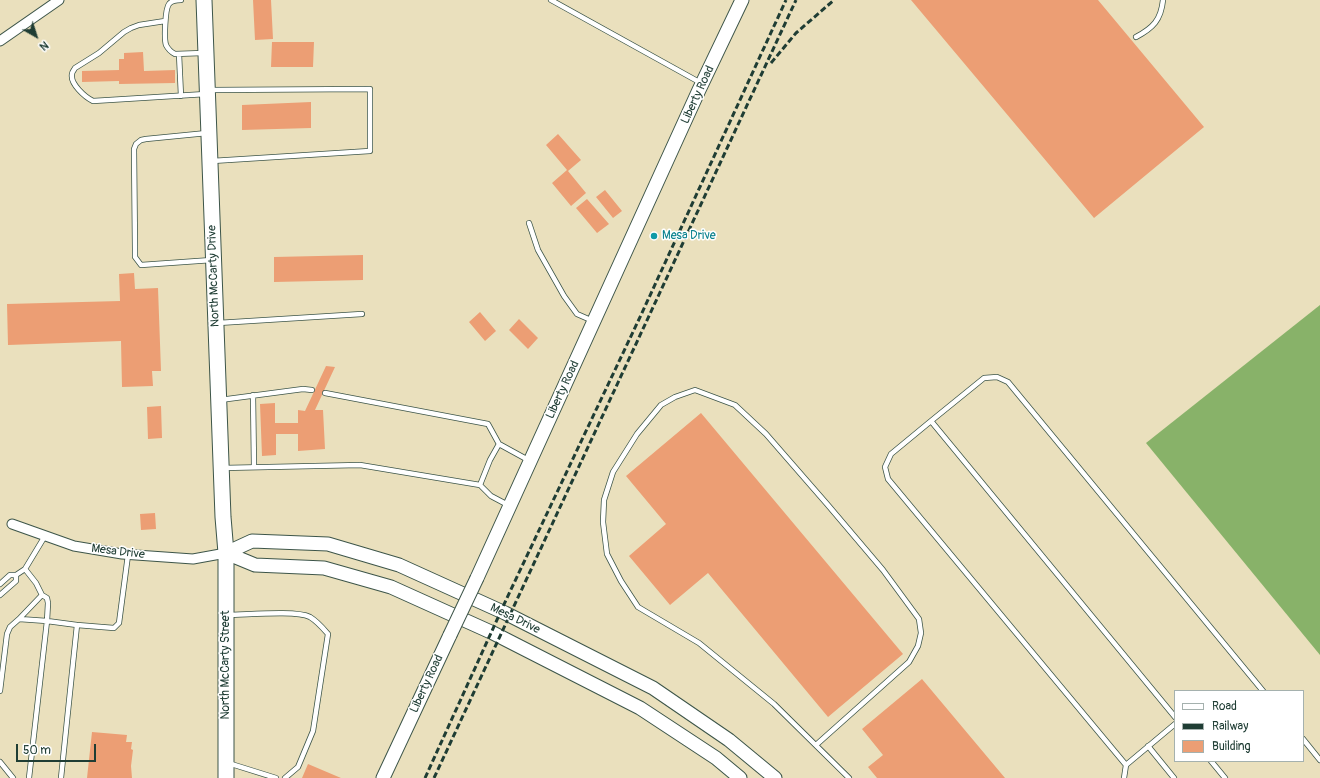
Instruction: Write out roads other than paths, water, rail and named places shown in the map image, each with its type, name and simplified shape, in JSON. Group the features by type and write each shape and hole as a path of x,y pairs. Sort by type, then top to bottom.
{"main road":[{"name":"North McCarty Drive","path":"204,0 221,468 226,553"},
{"name":"Liberty Road","path":"383,778 477,578 702,84 742,0"},
{"name":"Mesa Drive","path":"226,553 252,542 328,544 399,565 505,613 653,688 729,740 775,778"},
{"name":"Mesa Drive","path":"226,553 255,565 324,568 391,587 493,633 640,708 716,758 740,778"},
{"name":"North McCarty Street","path":"226,553 226,770"}],"street":[{"path":"0,41 59,0"},
{"name":"Mesa Drive","path":"12,524 74,546 128,555 194,559 226,553"}],"lane":[{"path":"181,0 169,3 165,13 166,45 172,52 179,54 206,53"},
{"path":"551,0 702,84"},
{"path":"1136,37 1150,29 1162,12 1163,0"},
{"path":"165,21 139,25 124,32 98,53 75,68 72,74 73,80 83,94 93,101 181,96 208,92 370,89 370,151 210,161"},
{"path":"179,54 181,96"},
{"path":"209,133 154,138 141,140 136,144 134,149 134,249 135,257 141,265 214,260"},
{"path":"529,223 538,250 564,296 577,314 594,322"},
{"path":"216,323 362,314"},
{"path":"1126,765 888,479 885,467 891,454 984,378 997,377 1008,382 1262,690"},
{"path":"219,400 303,388 312,390"},
{"path":"816,745 909,662 918,646 921,633 919,619 883,570 827,504 766,434 735,405 695,390 674,397 660,406 637,434 613,472 604,500 603,522 607,554 621,581 638,607 699,644 774,704 849,778"},
{"path":"325,393 488,424 499,444 530,461"},
{"path":"253,396 254,467"},
{"path":"932,421 1174,716"},
{"path":"480,485 490,460 499,444"},
{"path":"221,468 360,465 480,485 491,496 510,506"},
{"path":"0,584 10,576 16,575 25,569 46,536"},
{"path":"19,619 114,628 119,623 128,555"},
{"path":"25,569 36,583 42,595 47,598 48,603 29,778"},
{"path":"0,594 16,581 16,575"},
{"path":"0,691 7,634 10,627 42,595"},
{"path":"226,615 286,614 308,616 319,623 328,634 313,731 298,767 285,778"},
{"path":"61,778 77,624"},
{"path":"1124,778 1126,765 1174,725"},
{"path":"1304,740 1320,760"},
{"path":"1148,746 1174,778"},
{"path":"0,762 13,778"},
{"path":"1212,762 1225,778"},
{"path":"226,770 276,778"}],"railway":[{"path":"425,778 506,600 641,315 786,0"},
{"path":"434,778 796,0"},
{"path":"771,63 796,33 834,0"}],"place":[{"name":"Mesa Drive","path":"654,236"}]}
